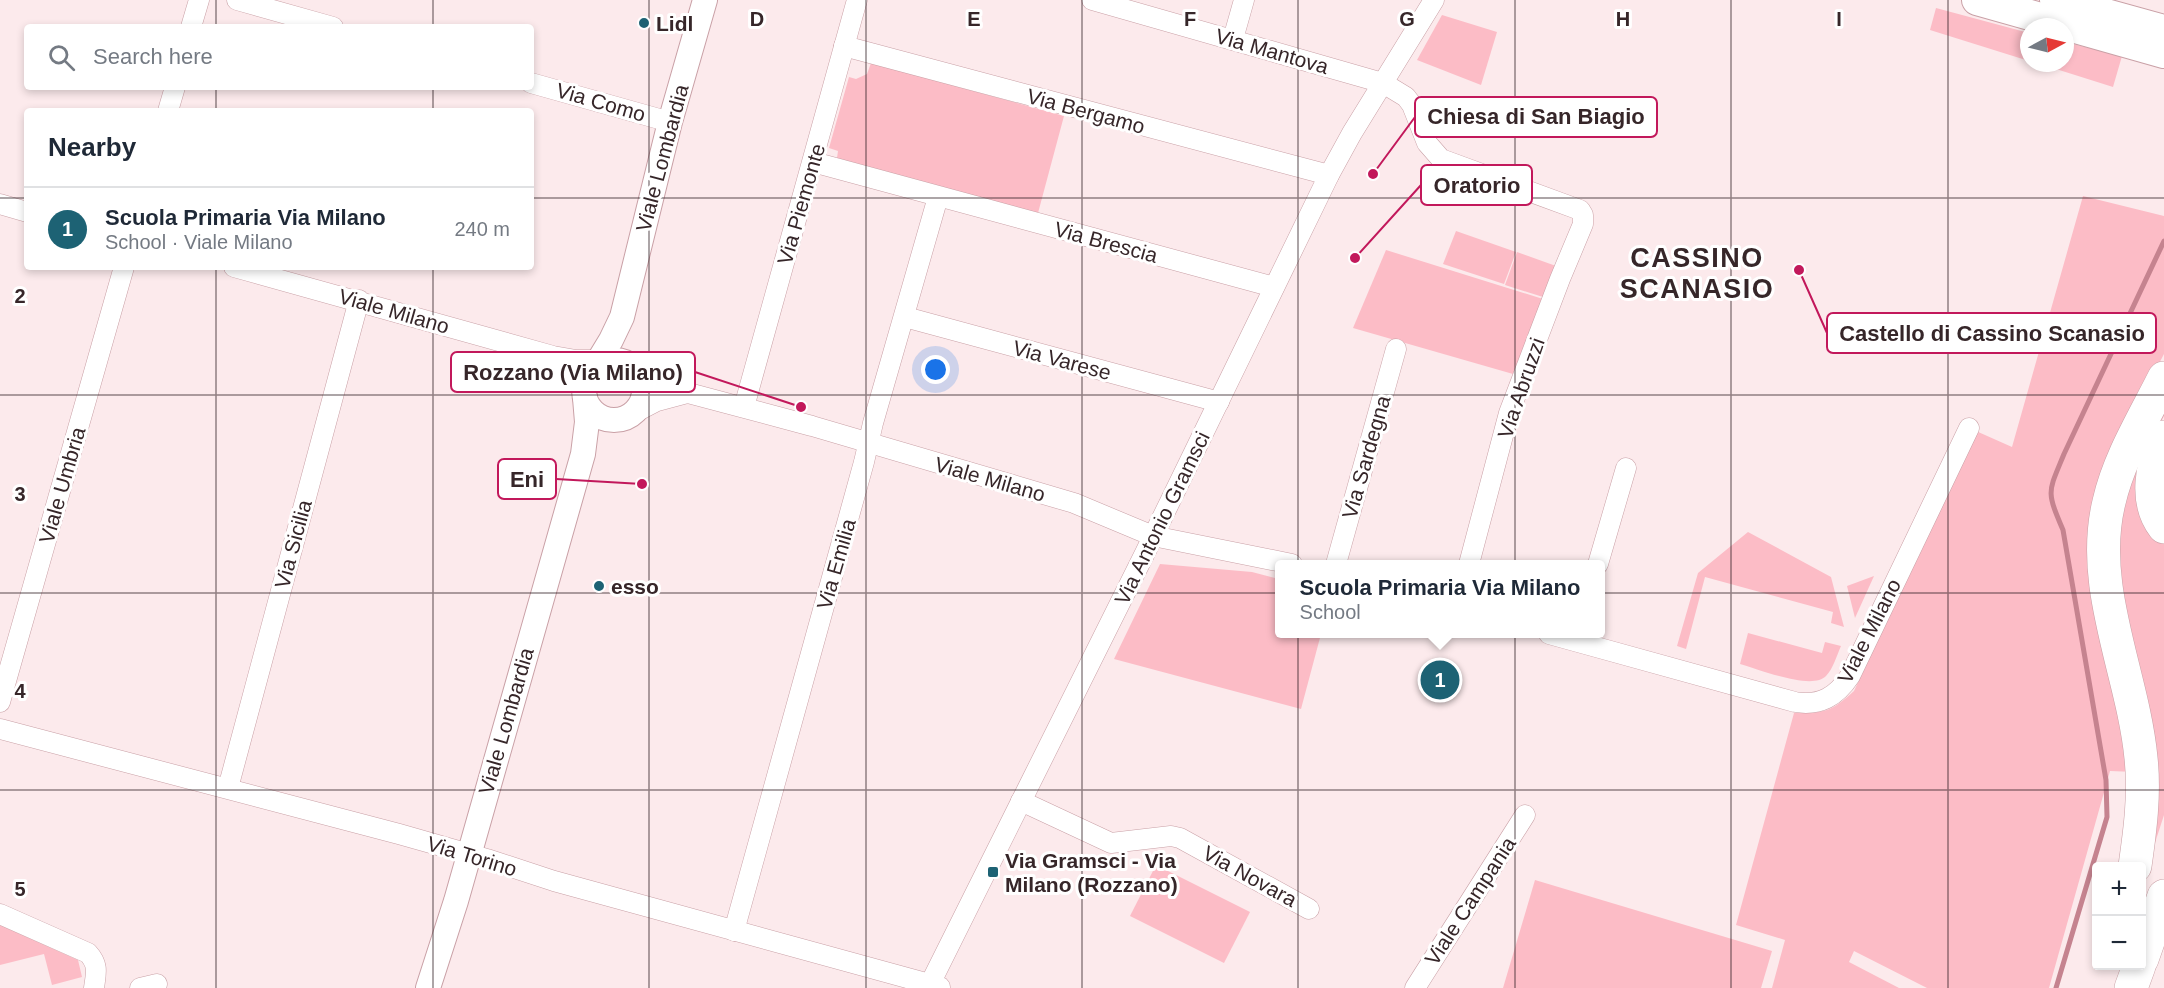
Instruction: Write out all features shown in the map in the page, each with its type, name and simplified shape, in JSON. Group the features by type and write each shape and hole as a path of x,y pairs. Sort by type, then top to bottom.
{"highway":[{"path":"2136,862 2140,831 2141,757 2130,694 2107,592 2105,529 2109,503 2117,476 2164,378"},
{"path":"2164,436 2155,461 2152,494 2155,511 2164,527"},
{"path":"2146,948 2164,896"},
{"path":"2116,988 2119,970"},
{"path":"2131,988 2138,970"}],"main road":[{"path":"2055,0 2164,30"},
{"path":"1985,2 2032,18"},
{"path":"1985,2 2164,53"},
{"path":"2074,32 2164,63"}],"street":[{"path":"192,24 199,0"},
{"path":"237,0 322,24"},
{"name":"Viale Lombardia","path":"601,363 622,317 670,122 705,0"},
{"name":"Via Piemonte","path":"744,407 857,0"},
{"name":"Via Mantova","path":"1092,0 1383,83 1406,97 1412,105 1427,143 1441,159 1573,206 1583,215"},
{"path":"1233,39 1244,0"},
{"name":"Via Antonio Gramsci","path":"1402,50 1421,0"},
{"name":"Via Antonio Gramsci","path":"933,987 1021,801 1154,536 1329,176 1352,133 1434,0"},
{"name":"Via Bergamo","path":"844,46 1329,176"},
{"name":"Via Como","path":"534,84 670,122"},
{"path":"169,108 174,90"},
{"name":"Via Brescia","path":"813,162 1274,287"},
{"name":"Via Emilia","path":"734,931 873,423 938,197"},
{"path":"0,204 24,211"},
{"name":"Via Abruzzi","path":"1470,560 1509,413 1583,224 1583,215"},
{"name":"Viale Umbria","path":"0,702 123,270"},
{"name":"Viale Milano","path":"245,270 553,356"},
{"name":"Via Sicilia","path":"228,788 359,300"},
{"name":"Viale Lombardia","path":"622,317 623,340 636,369"},
{"name":"Via Varese","path":"905,317 1219,402"},
{"name":"Via Sardegna","path":"1337,560 1396,349"},
{"path":"553,356 601,363 623,361 636,369 642,378 645,393 642,403 631,415 614,420 602,417 591,410 578,377 553,356"},
{"path":"585,397 585,382 601,363"},
{"name":"Viale Milano","path":"636,369 687,393 869,442 1074,503 1154,536 1275,561"},
{"name":"Viale Milano","path":"631,415 657,401 687,393"},
{"name":"Viale Lombardia","path":"434,986 469,854 583,454 587,422 585,397"},
{"name":"Viale Lombardia","path":"583,454 598,435 631,415"},
{"name":"Viale Milano","path":"1580,638 1795,702 1818,703 1828,699 1838,692 1850,676 1969,428"},
{"path":"1599,560 1626,468"},
{"name":"Via Torino","path":"0,729 469,854 554,881 933,987"},
{"name":"Via Novara","path":"1021,801 1111,843 1172,836 1180,838 1309,909"},
{"name":"Viale Campania","path":"1415,988 1525,815"},
{"path":"0,914 88,953 95,962 94,988"}],"shaded area":[{"path":"1936,8 2020,31 2020,58 1930,30"},
{"path":"1442,15 1497,32 1481,85 1417,60"},
{"path":"2074,44 2122,56 2113,87 2066,72 2074,72"},
{"path":"871,63 1064,116 1038,213 837,158 838,151 829,148 849,77 856,79 867,74"},
{"path":"2083,196 2164,216 2164,354 2144,392 2102,495 2135,772 2110,771 2049,988 1927,988 1854,951 1849,962 1899,988 1772,988 1785,940 1736,925 1794,713 1827,710 1854,691 1976,431 2012,447"},
{"path":"1456,231 1516,252 1504,284 1443,264"},
{"path":"1386,250 1543,299 1513,374 1353,328"},
{"path":"1517,252 1556,266 1543,297 1505,285"},
{"path":"2164,398 2164,416 2153,438 2164,537 2164,815 2153,849 2121,617 2115,521"},
{"path":"1748,532 1831,577 1844,627 1831,623 1833,612 1705,577 1686,649 1677,646 1698,573"},
{"path":"1160,564 1252,572 1275,578 1275,638 1320,638 1301,709 1114,659"},
{"path":"1874,576 1855,618 1847,586"},
{"path":"1748,633 1822,653 1825,642 1841,646 1826,676 1819,680 1797,680 1740,664"},
{"path":"1156,865 1250,912 1224,963 1130,916"},
{"path":"1535,880 1772,951 1761,988 1503,988"},
{"path":"0,925 78,960 82,977 52,985 44,954 0,965"}],"waterway":[{"path":"2056,988 2107,817 2106,780 2063,530 2052,499 2052,485 2064,454 2164,241"}],"place":[{"name":"Lidl","path":"644,23"},
{"name":"Chiesa di San Biagio","path":"1373,174"},
{"name":"Oratorio","path":"1355,258"},
{"name":"Castello di Cassino Scanasio","path":"1799,270"},
{"name":"Rozzano (Via Milano)","path":"801,407"},
{"name":"Eni","path":"642,484"},
{"name":"esso","path":"599,586"},
{"name":"Scuola Primaria Via Milano","path":"1440,680"},
{"name":"Via Gramsci - Via Milano (Rozzano)","path":"993,872"}],"district":[{"name":"CASSINO SCANASIO","path":"1697,274"}]}
